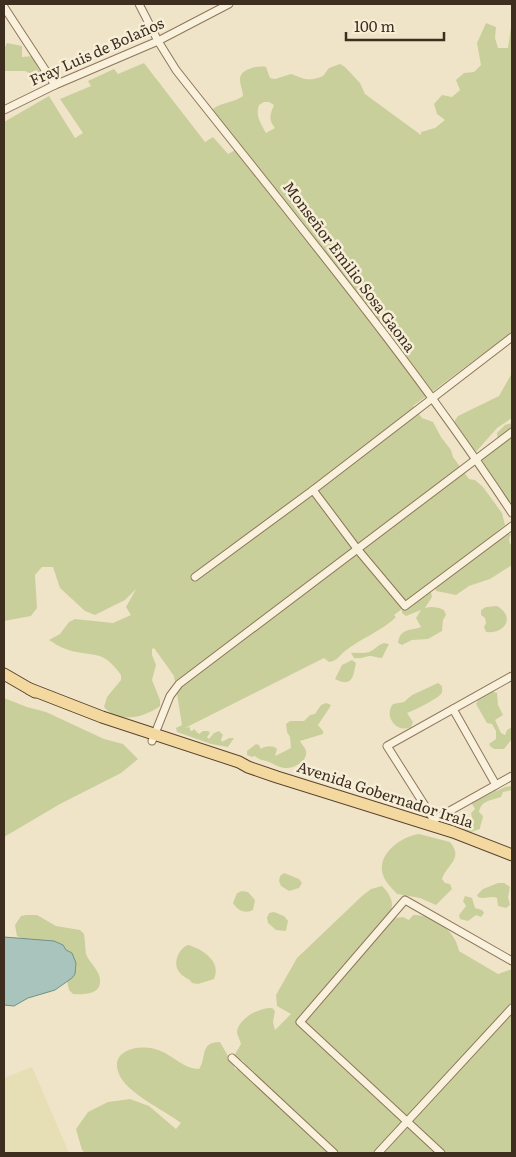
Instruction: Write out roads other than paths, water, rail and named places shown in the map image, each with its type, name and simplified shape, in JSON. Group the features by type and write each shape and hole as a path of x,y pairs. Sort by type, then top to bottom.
{"main road":[{"name":"Avenida Gobernador Irala","path":"4,674 30,689 153,738 239,762 248,767 430,822 512,855"}],"street":[{"name":"Monseñor Emilio Sosa Gaona","path":"139,4 158,41 176,70 341,276 477,459 512,513"},
{"name":"Fray Luis de Bolaños","path":"4,110 55,85 158,41 229,4"},
{"path":"4,7 55,85"},
{"path":"194,577 312,490 512,337"},
{"path":"153,738 170,696 179,684 512,432"},
{"path":"312,490 358,550 405,606 512,526"},
{"path":"512,676 386,746 430,822 512,776"},
{"path":"453,709 496,785"},
{"path":"441,1153 300,1022 405,900 512,961"},
{"path":"378,1153 512,1008"},
{"path":"232,1058 334,1153"}],"water":[{"path":"4,937 54,941 63,945 66,950 72,953 76,963 75,974 55,990 28,998 14,1006 4,1005"}]}
